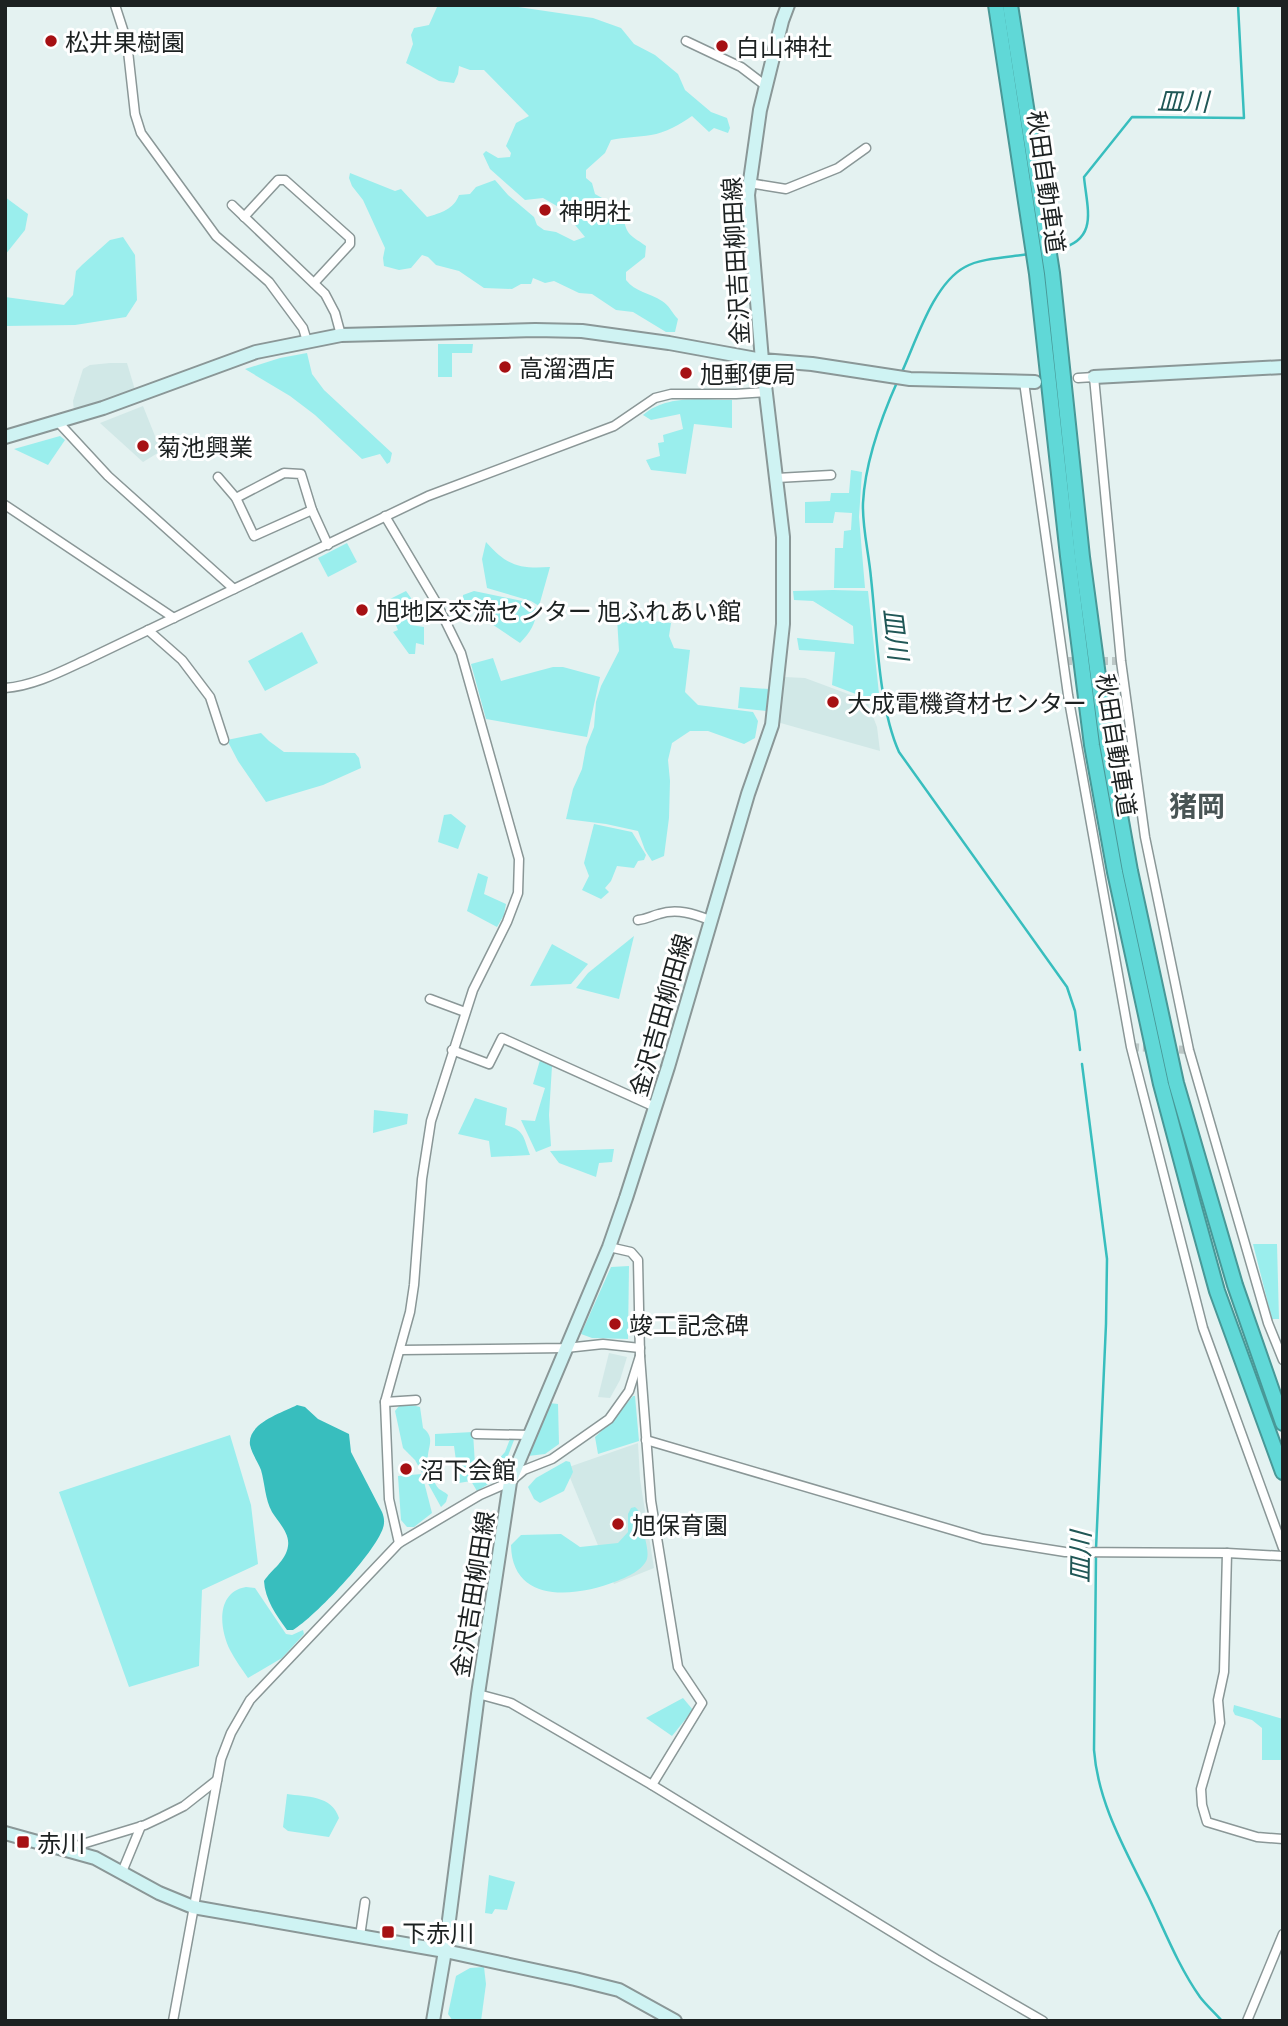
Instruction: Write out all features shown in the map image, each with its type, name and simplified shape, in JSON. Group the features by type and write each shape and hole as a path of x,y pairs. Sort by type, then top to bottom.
{"highway":[{"name":"秋田自動車道","path":"996,5 1037,274 1092,745 1115,872 1161,1084 1193,1205 1217,1290 1283,1472"},
{"name":"秋田自動車道","path":"1010,5 1052,273 1082,558 1107,743 1130,871 1176,1083 1235,1285 1283,1423"}],"main road":[{"name":"金沢吉田柳田線","path":"433,2021 510,1482 609,1247 655,1107 748,794 772,725 785,582 783,537 750,234 749,183 754,138 788,5"},
{"path":"5,437 58,422 257,352 341,335 582,331 762,360 910,379 1029,382"},
{"path":"1094,377 1283,368"},
{"path":"5,1833 77,1852 122,1872 159,1893 193,1906 445,1951 619,1990 675,2021"}],"street":[{"path":"115,5 127,42 135,114 141,133 216,236 269,282 303,328 307,341"},
{"path":"686,41 741,68 766,86"},
{"path":"749,183 786,189 838,168 866,148"},
{"path":"244,217 278,180 285,180 350,238 350,244 314,283"},
{"path":"232,205 325,294 335,313 341,335"},
{"path":"1078,378 1094,377 1121,661 1145,837 1189,1050 1268,1323 1283,1360"},
{"path":"1029,382 1068,695 1130,1048 1203,1328 1283,1548"},
{"path":"5,688 45,678 385,516 525,458 614,426 655,398 671,394 766,392"},
{"path":"58,422 108,475 234,589"},
{"path":"236,498 284,474 301,474 312,510 328,545"},
{"path":"777,478 831,475"},
{"path":"218,477 236,498 254,536 312,510"},
{"path":"5,505 174,618"},
{"path":"385,516 436,603 461,653 519,859 518,893 507,922 473,990 431,1121 421,1189 414,1285 401,1350 385,1402 389,1499 399,1543"},
{"path":"148,630 182,660 209,696 224,740"},
{"path":"638,920 674,911 691,913 710,920"},
{"path":"430,999 465,1012"},
{"path":"452,1049 489,1064 502,1038 655,1107"},
{"path":"609,1247 631,1252 638,1260 640,1352 651,1501 678,1667 702,1703 652,1786"},
{"path":"401,1350 566,1348 603,1344 640,1352"},
{"path":"173,2021 221,1759 231,1733 250,1700 399,1543 480,1495 510,1482 524,1470 552,1459 609,1419 629,1391 640,1352"},
{"path":"385,1402 416,1400"},
{"path":"476,1434 530,1435"},
{"path":"646,1440 982,1539 1043,1550 1283,1556"},
{"path":"1227,1553 1220,1723 1201,1788 1202,1805 1207,1822 1257,1838 1283,1839"},
{"path":"478,1694 511,1703 1043,2021"},
{"path":"77,1852 79,1845 141,1826 184,1806 217,1780"},
{"path":"122,1872 141,1826"},
{"path":"360,1936 365,1902"},
{"path":"1247,2021 1283,1934"}],"shaded area":[{"path":"504,5 593,18 621,28 634,44 655,55 678,74 685,90 711,112 727,118 730,128 728,133 714,128 709,132 692,116 673,128 656,134 611,140 605,153 586,170 586,178 592,183 595,194 602,198 606,208 624,219 629,233 646,246 645,257 626,272 626,280 667,305 678,319 675,332 666,332 633,312 616,310 592,294 579,293 554,281 545,283 533,278 531,284 521,284 512,289 484,288 459,271 436,265 422,255 411,268 399,270 384,266 385,248 363,200 352,186 350,173 395,191 401,189 427,217 450,207 459,195 470,194 476,187 495,180 544,230 556,232 574,241 585,237 562,209 543,198 525,200 490,169 483,154 486,151 498,158 510,157 511,153 506,146 516,123 529,116 484,70 470,70 459,66 454,83 439,81 406,63 413,44 411,35 414,28 429,25 437,7"},
{"path":"5,197 28,214 25,230 5,255"},
{"path":"123,237 135,255 137,300 126,317 75,325 5,326 5,297 64,305 73,295 76,271 110,240"},
{"path":"438,344 473,344 472,353 452,353 452,377 438,377"},
{"path":"307,353 312,374 324,390 392,453 390,462 387,464 380,454 362,459 315,415 290,396 245,369"},
{"path":"127,363 135,390 74,411 73,401 83,369 90,365"},
{"path":"732,400 732,428 694,424 686,474 651,470 646,460 660,456 658,443 664,442 663,435 683,429 680,414 651,420 643,415 652,408 674,401"},
{"path":"143,406 161,451 143,462 100,423"},
{"path":"60,436 65,440 48,465 14,449"},
{"path":"851,470 862,472 859,517 865,588 834,588 835,548 843,548 844,531 851,530 852,513 835,512 833,523 805,523 805,502 830,501 831,493 849,493"},
{"path":"486,542 515,564 550,567 539,606 531,601 487,588 482,559"},
{"path":"347,543 357,562 328,577 318,558"},
{"path":"406,591 411,598 410,625 424,627 424,645 416,643 415,654 409,654 393,632 398,630 386,601"},
{"path":"474,591 527,602 537,609 532,628 520,643 474,612 463,601 463,595"},
{"path":"793,591 868,591 881,710 876,713 869,699 832,685 835,652 799,650 797,638 854,644 853,626 813,601 794,600"},
{"path":"622,613 644,620 671,623 669,636 674,648 690,650 685,692 698,705 753,712 758,721 755,738 744,744 708,731 690,731 672,743 668,760 669,818 664,856 652,861 638,831 566,819 594,727 596,702 601,686 619,651 617,618"},
{"path":"302,632 318,663 265,691 248,661"},
{"path":"493,658 501,681 553,667 600,677 587,737 486,719 471,664"},
{"path":"784,677 805,678 867,701 877,727 880,751 777,722"},
{"path":"740,687 769,689 766,711 738,708"},
{"path":"261,733 284,752 355,753 361,768 323,785 266,802 227,740"},
{"path":"451,814 466,826 458,849 438,842 444,815"},
{"path":"594,824 632,832 646,855 634,868 617,866 605,888 609,892 601,899 582,890 589,876 584,863"},
{"path":"478,873 488,877 484,894 506,904 504,915 497,927 467,911"},
{"path":"634,936 619,999 576,988 588,973"},
{"path":"552,944 588,964 571,984 530,986"},
{"path":"540,1060 552,1066 549,1115 551,1146 536,1152 521,1120 535,1121 545,1088 533,1084"},
{"path":"475,1098 507,1108 505,1125 520,1132 530,1155 491,1157 489,1141 458,1134"},
{"path":"374,1110 408,1114 407,1124 373,1133"},
{"path":"614,1149 612,1162 599,1163 596,1177 559,1163 550,1151"},
{"path":"1253,1244 1277,1244 1279,1319 1272,1319"},
{"path":"629,1266 628,1339 592,1338 581,1334 611,1267"},
{"path":"609,1353 627,1357 620,1380 610,1398 598,1397"},
{"path":"633,1396 639,1441 598,1454 595,1437"},
{"path":"549,1403 558,1404 559,1444 545,1454 528,1456"},
{"path":"407,1404 420,1407 423,1428 430,1440 428,1463 431,1473 437,1487 448,1495 441,1507 415,1460 403,1448 395,1411 399,1406"},
{"path":"297,1405 305,1407 318,1419 349,1434 351,1452 382,1512 384,1522 369,1553 343,1584 303,1623 293,1630 287,1630 275,1613 264,1581 285,1556 288,1541 266,1497 261,1470 250,1445 254,1431 260,1425"},
{"path":"473,1432 475,1465 496,1462 505,1452 510,1439 514,1440 500,1477 477,1491 471,1481 459,1483 454,1446 435,1446 435,1434"},
{"path":"230,1435 251,1505 258,1564 202,1590 199,1666 129,1687 59,1492"},
{"name":"旭保育園","path":"638,1443 640,1479 654,1568 614,1584 566,1468"},
{"path":"566,1461 570,1462 573,1472 564,1491 540,1503 534,1499 528,1487 536,1478"},
{"path":"422,1474 432,1513 414,1527 407,1527 401,1520 398,1476"},
{"path":"635,1507 642,1518 647,1559 634,1573 584,1591 549,1592 534,1587 522,1578 514,1564 511,1545 521,1535 561,1534 580,1547 618,1543 628,1532 628,1514 631,1508"},
{"path":"246,1587 255,1588 286,1634 292,1635 303,1630 304,1634 282,1658 248,1678 230,1650 222,1622 229,1596"},
{"path":"683,1698 693,1710 672,1736 646,1718"},
{"path":"1234,1705 1283,1719 1283,1760 1262,1760 1262,1728 1252,1720 1235,1715"},
{"path":"287,1794 318,1798 336,1810 339,1818 329,1837 288,1831 283,1827"},
{"path":"489,1875 515,1882 507,1910 495,1909 492,1914 485,1913"},
{"path":"484,1967 486,1984 481,2021 453,2021 448,2014 456,1976 470,1968"}],"waterway":[{"name":"皿川","path":"1059,249 1072,244 1085,230 1088,211 1084,177 1132,117 1244,118 1238,5"},
{"name":"皿川","path":"901,374 935,300 954,275 979,262 1029,254"},
{"name":"皿川","path":"898,380 875,440 863,503 879,667 892,733 899,752 1067,987 1075,1011 1080,1050"},
{"name":"皿川","path":"1082,1064 1107,1259 1096,1549"},
{"name":"皿川","path":"1096,1555 1094,1750 1101,1789 1122,1843 1178,1960 1200,1997 1222,2021"}],"tunnel":[{"path":"1064,661 1121,661"},
{"path":"1131,1047 1189,1050"}],"place":[{"name":"松井果樹園","path":"51,41"},
{"name":"白山神社","path":"722,46"},
{"name":"神明社","path":"545,210"},
{"name":"高溜酒店","path":"505,367"},
{"name":"旭郵便局","path":"686,373"},
{"name":"菊池興業","path":"143,446"},
{"name":"旭地区交流センター 旭ふれあい館","path":"362,610"},
{"name":"大成電機資材センター","path":"833,702"},
{"name":"竣工記念碑","path":"615,1324"},
{"name":"沼下会館","path":"406,1469"},
{"name":"旭保育園","path":"618,1524"},
{"name":"赤川","path":"23,1842"},
{"name":"下赤川","path":"388,1932"}],"district":[{"name":"猪岡","path":"1197,805"}]}
